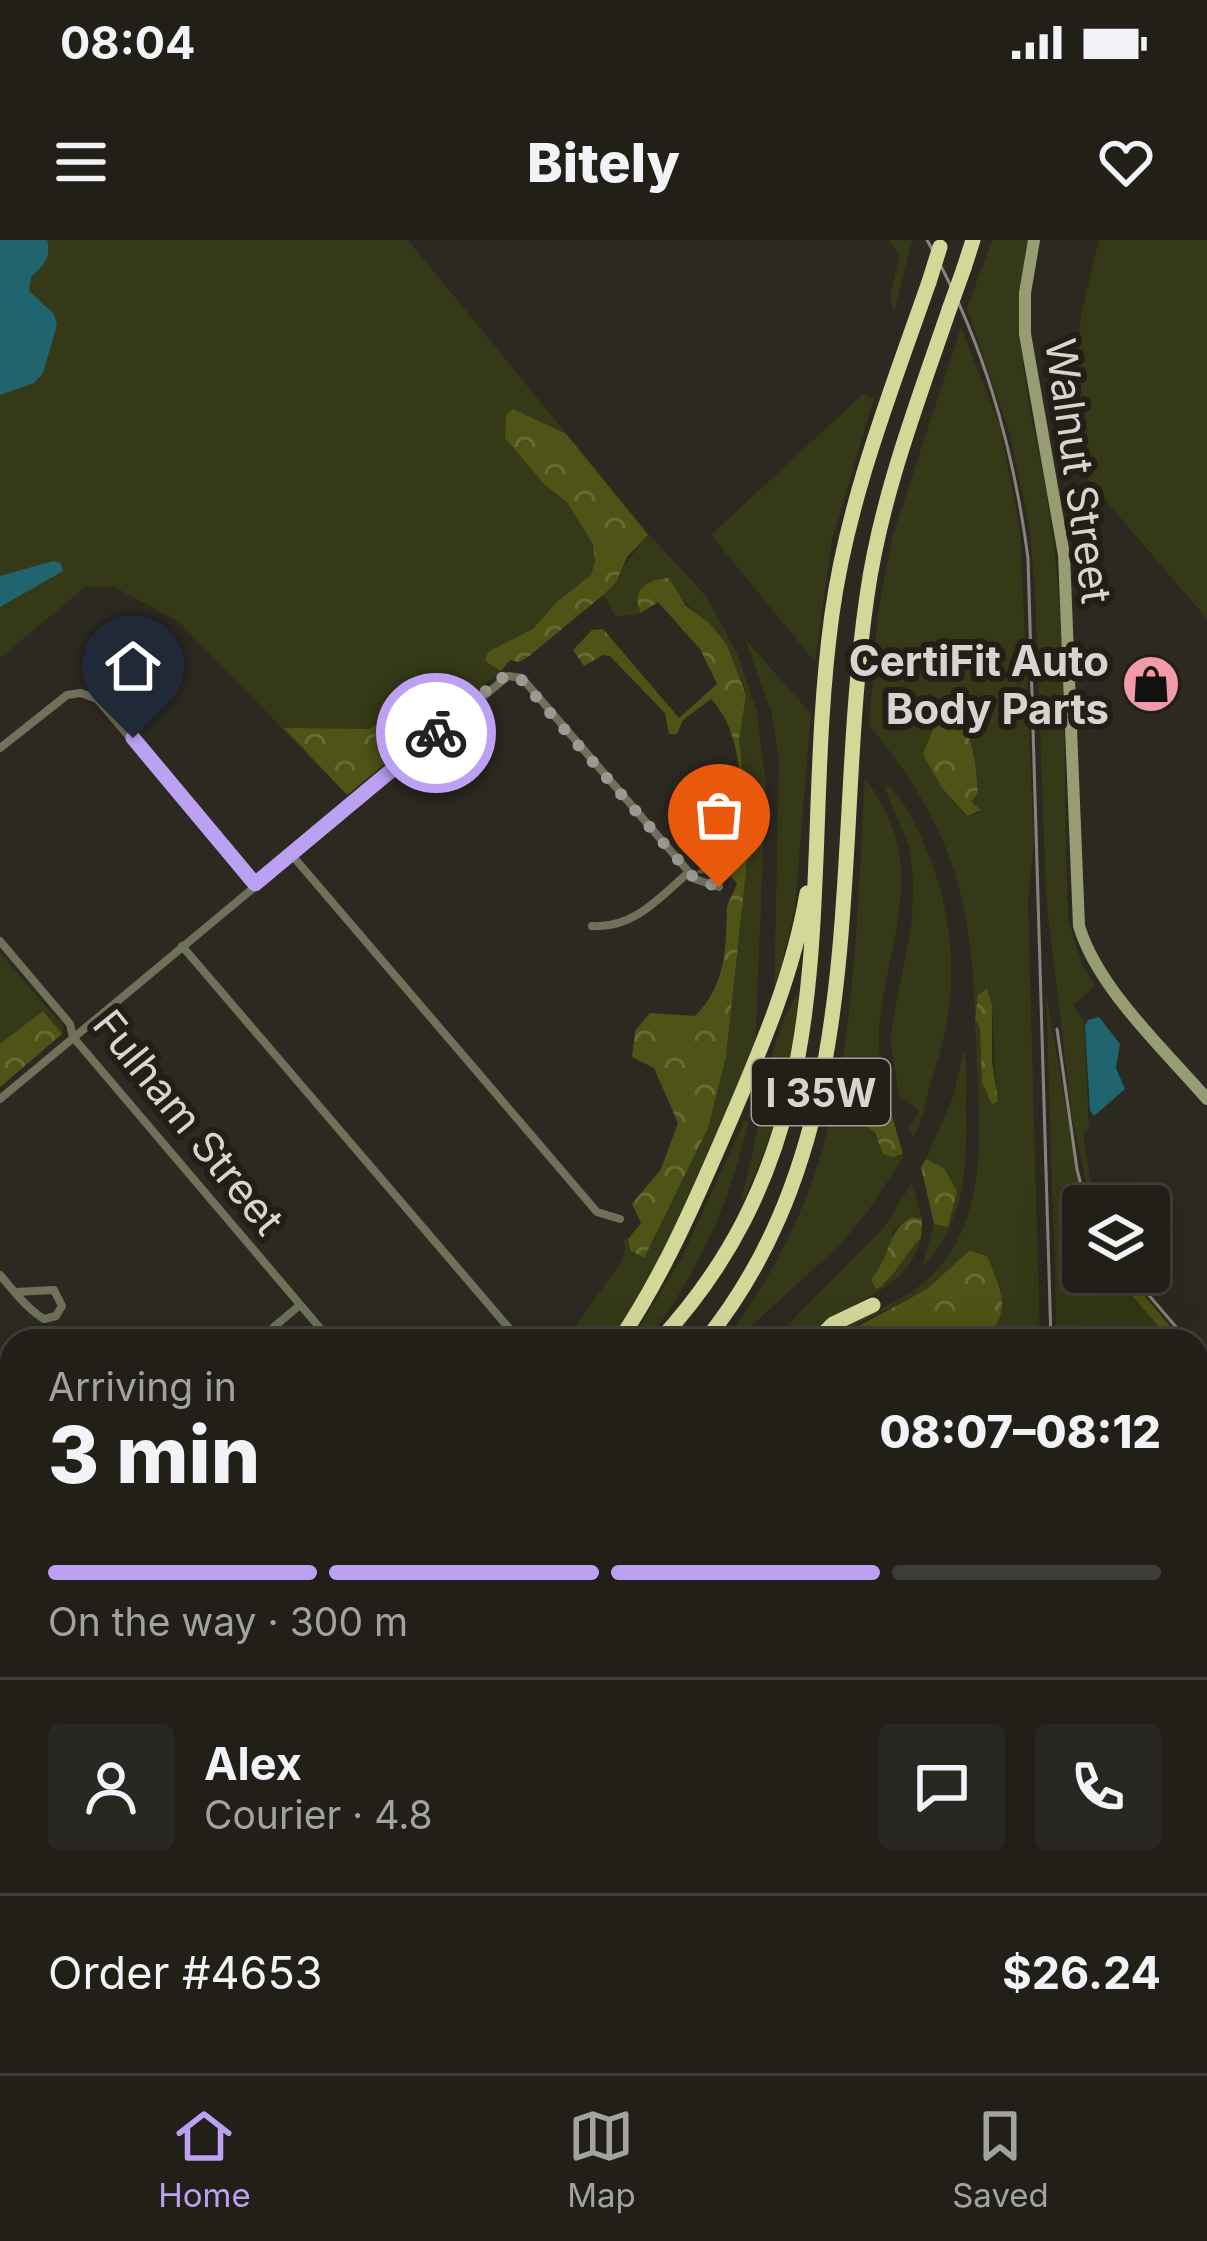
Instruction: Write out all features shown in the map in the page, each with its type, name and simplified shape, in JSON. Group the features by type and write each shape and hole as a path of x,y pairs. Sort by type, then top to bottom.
{"highway":[{"name":"I 35W","path":"713,1329 758,1263 790,1192 818,1110 832,1029 856,695 873,555 973,240"},
{"name":"I 35W","path":"668,1329 731,1242 767,1168 784,1119 805,1029 829,642 847,534 942,242"},
{"path":"627,1329 680,1239 786,982 817,831"},
{"path":"830,1329 845,1316 873,1305"}],"street":[{"name":"Walnut Street","path":"1034,240 1024,334 1064,555 1079,926 1105,979 1207,1099"},
{"path":"0,1099 501,678 518,676 688,872 701,884 719,887"},
{"path":"0,748 62,698 81,693 97,699 255,884"},
{"path":"291,854 597,1212 620,1219"},
{"path":"592,926 629,922 688,872"},
{"name":"Fulham Street","path":"0,941 70,1024 73,1037 321,1329"},
{"path":"182,946 510,1329"},
{"path":"0,1275 15,1292 44,1319 56,1316 62,1306 54,1290 15,1292"},
{"path":"271,1329 300,1305"}],"green space":[{"path":"0,240 408,240 647,532 557,602 499,673 347,795 178,621 114,587 85,587 0,658"},
{"path":"889,240 912,240 894,313 890,296 899,256"},
{"path":"992,240 1028,240 1022,279 1022,353 1058,584 1068,919 1082,964 1095,986 1073,1005 1084,1021 1089,1129 1083,1135 1091,1185 1087,1185 1072,1117 1046,896 1029,524 1009,431 967,308"},
{"path":"1099,240 1207,240 1207,619 1082,473 1072,434 1071,386"},
{"path":"961,327 1000,426 1020,530 1034,841 1028,902 1040,1329 991,1329 1001,1306 998,1287 988,1257 970,1250 927,1289 841,1329 914,1290 941,1265 960,1235 978,1166 975,1020 980,1028 984,1091 996,1085 992,1005 987,989 975,1015 968,931 950,860 918,793 869,725 878,613 892,538","holes":["965,725 973,746 978,793 970,802 980,812 966,816 942,788"]},
{"path":"863,394 874,398 832,540 815,662 711,535"},
{"path":"513,409 566,434 648,535 627,557 616,582 603,595 528,657 510,660 501,671 485,661 488,652 533,629 591,575 595,562 593,544 567,502 544,484 505,438 506,415"},
{"path":"648,533 706,596 737,653 757,712 766,784 755,1050 684,1211 637,1302 618,1329 574,1329 621,1262 623,1240 628,1239 630,1250 644,1257 708,1128 726,1057 747,862 739,740 746,694 727,645 679,596 635,603 641,613 616,617 603,595"},
{"path":"669,578 686,606 727,645 746,695 739,740 749,826 726,1057 708,1128 644,1258 630,1250 628,1239 641,1223 632,1204 661,1169 678,1123 654,1068 632,1057 635,1031 650,1013 695,1016 718,979 727,908 737,883 724,868 696,872 742,834 738,762 729,728 711,699 683,720 677,734 669,734 665,713 610,656 584,666 573,650 592,630 603,629 679,718 717,684 700,649 658,602 641,613 637,599 643,588"},
{"path":"745,639 811,714 795,908 774,998 779,759 771,711"},
{"path":"947,706 955,707 961,717 972,748 978,793 971,802 981,810 967,816 942,788 923,754"},
{"path":"392,715 402,724 393,757 347,795 284,728 369,729"},
{"path":"865,778 896,839 901,868 901,897 879,1027 883,1084 874,1082 870,1094 876,1096 879,1108 871,1128 884,1154 904,1156 842,1243 748,1329 734,1329 795,1223 821,1155 844,1049"},
{"path":"887,785 905,805 931,860 951,952 942,1045 913,1138 909,1128 919,1111 899,1095 890,1037 912,921 913,881 909,846"},
{"path":"0,953 63,1026 62,1034 0,1087"},
{"path":"987,989 998,1102 992,1104 982,1083 980,1028 975,1020 978,995"},
{"path":"1046,993 1079,1185 1062,1185 1062,1293 1130,1293 1161,1329 1057,1329"},
{"path":"797,994 790,1070 744,1200 769,1067"},
{"path":"43,1011 62,1034 0,1087 0,1044"},
{"path":"964,1049 966,1150 961,1192 948,1231 922,1268 934,1224 948,1226 944,1168 926,1159 953,1097"},
{"path":"869,1083 883,1084 903,1154 883,1154 875,1133 865,1125 864,1117 879,1107 873,1094 864,1095"},
{"path":"745,1120 732,1182 696,1264 655,1329 638,1329 683,1255"},
{"path":"926,1159 944,1168 957,1191 948,1227 934,1224 921,1167"},
{"path":"912,1183 922,1219 908,1218 898,1226 888,1257 874,1276 886,1284 921,1238 902,1273 887,1286 819,1329 784,1329 884,1227"},
{"path":"912,1217 922,1219 921,1238 876,1289 871,1279 893,1236"},
{"path":"970,1250 988,1257 1001,1297 1000,1316 991,1329 853,1329 927,1289"},
{"path":"1130,1293 1142,1293 1173,1329 1161,1329"}],"water":[{"path":"0,240 47,240 47,256 31,277 29,291 54,314 57,325 43,373 34,383 0,395"},
{"path":"53,561 61,563 63,571 0,607 0,576"},
{"path":"1099,1017 1120,1044 1116,1068 1125,1089 1094,1116 1085,1026"}],"railway":[{"path":"927,240 964,316 993,394 1014,475 1028,558 1051,1329"},
{"path":"1057,1029 1081,1185"},
{"path":"1147,1293 1178,1329"}],"way so far":[{"path":"436,733 501,678 518,676 695,879 719,887"}],"place":[{"name":"CertiFit Auto Body Parts","path":"1151,684"}],"route":[{"path":"133,738 255,884 436,733"}]}
